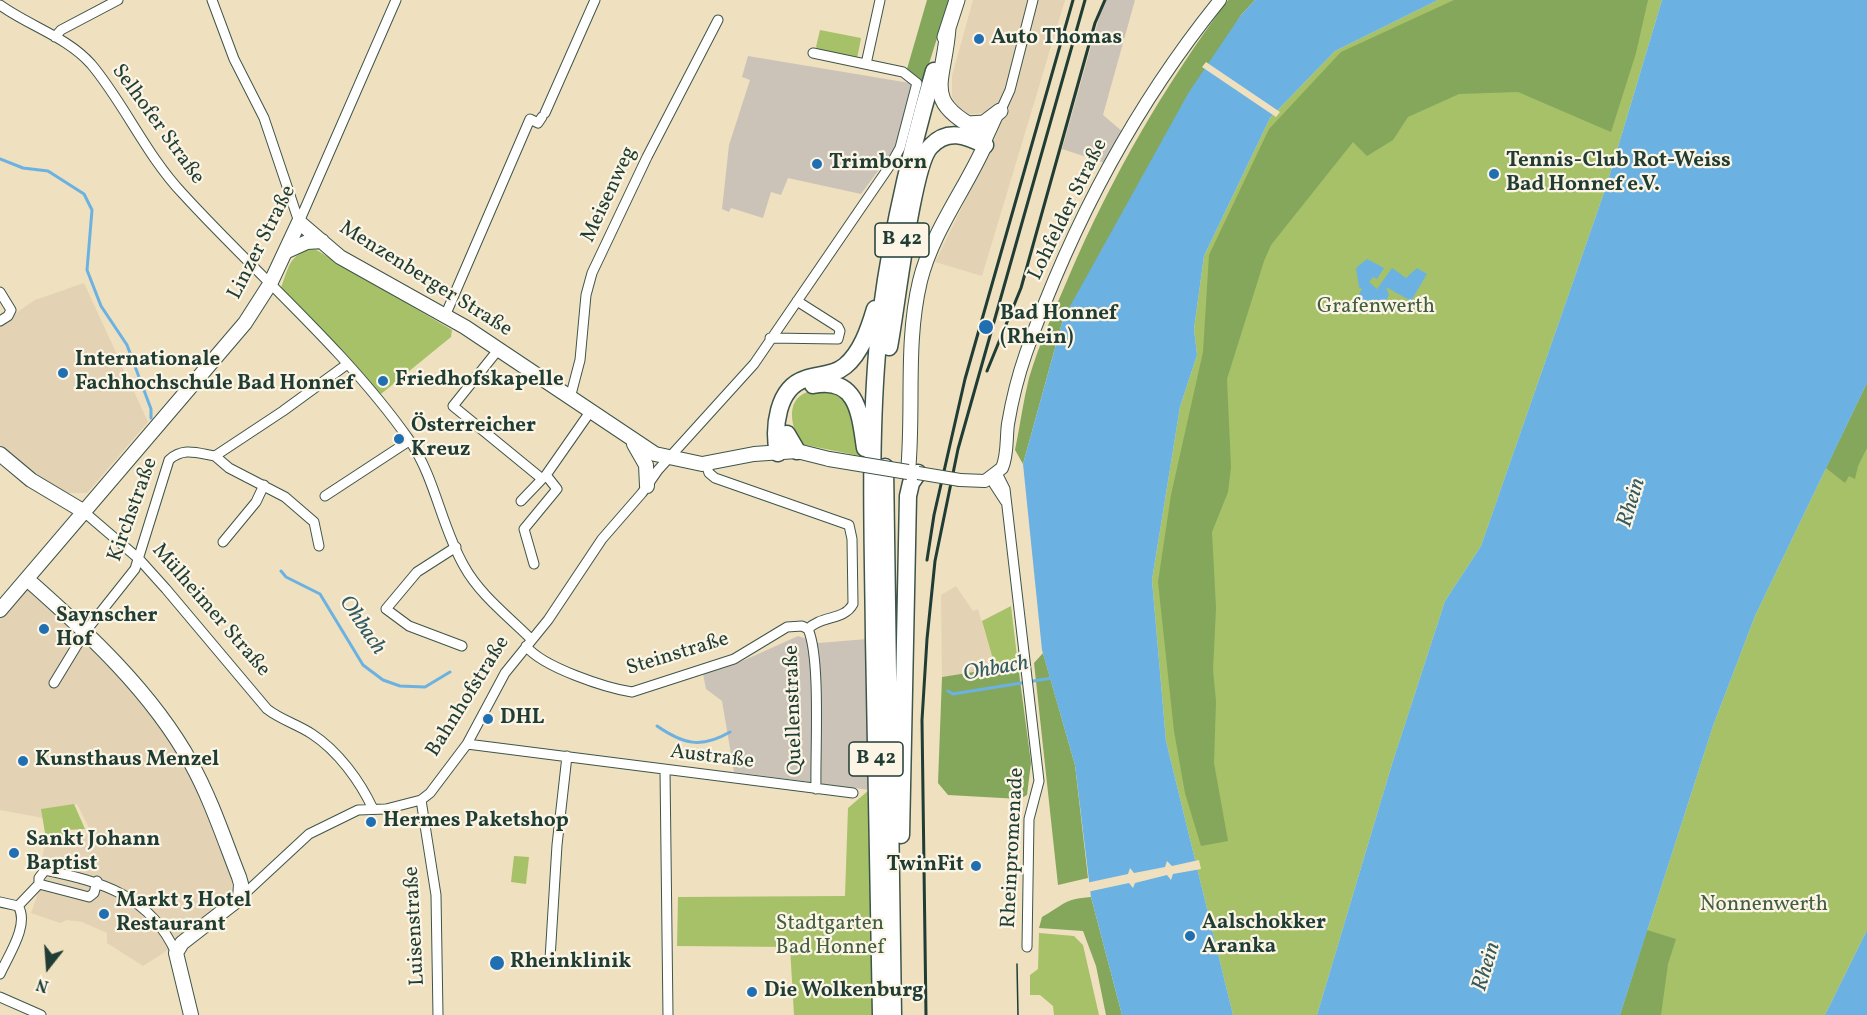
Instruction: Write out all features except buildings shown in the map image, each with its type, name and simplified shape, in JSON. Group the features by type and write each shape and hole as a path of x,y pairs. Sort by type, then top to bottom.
{"highway":[{"name":"B 42","path":"881,1015 872,502 876,373 890,262 916,132 934,71"},
{"name":"B 42","path":"893,1015 884,437 889,323 896,268 934,71"},
{"path":"889,347 910,216 925,154 932,144 952,134 962,135 985,145"},
{"path":"778,453 776,435 785,396 801,381 837,371 852,359 871,322 890,262"},
{"path":"778,453 784,446 790,408 799,392 822,383 846,390 855,400 860,414 872,502"},
{"path":"787,434 797,451"},
{"path":"892,931 897,912 902,814 909,492 913,473"}],"main road":[{"name":"B 42","path":"934,71 957,0"},
{"path":"913,473 911,352 915,306 928,256 985,145 982,132 965,124 950,113 941,96 940,83 948,28"},
{"path":"965,124 984,123 1003,104"},
{"name":"Menzenberger Straße","path":"299,222 340,256 445,316 655,454 668,459 706,464 746,455 797,451 829,459"},
{"name":"Linzer Straße","path":"0,610 224,349 270,284 299,222"},
{"path":"285,252 307,242 322,241"},
{"path":"632,439 645,462 647,486"},
{"name":"Menzenberger Straße","path":"778,453 913,473"},
{"name":"Mülheimer Straße","path":"0,454 31,480 83,511"},
{"path":"27,579 85,632 150,703 191,763 244,890"},
{"name":"Bahnhofstraße","path":"176,953 182,943 244,890"},
{"path":"176,953 191,1015"}],"street":[{"path":"55,37 61,30 118,0"},
{"path":"212,0 234,60 264,118 299,222"},
{"name":"Linzer Straße","path":"299,222 396,0"},
{"path":"445,316 530,119 538,123 543,115 595,0"},
{"path":"813,53 866,64 880,0"},
{"path":"985,145 1013,81 1033,0"},
{"name":"Lohfelder Straße","path":"994,476 1005,460 1013,400 1027,350 1067,253 1102,178 1182,50 1220,0"},
{"name":"Selhofer Straße","path":"0,6 55,37 91,64 156,161 181,193 346,365 409,441"},
{"name":"Meisenweg","path":"570,398 580,360 586,295 592,273 647,157 718,20"},
{"name":"Bahnhofstraße","path":"244,890 309,834 358,810 386,809 420,800 439,783 467,744 505,673 548,620 602,539 668,459 751,368 895,157 917,85 903,72 866,64"},
{"path":"0,292 11,310 8,316 0,321"},
{"path":"770,338 838,339 840,331 838,327 797,301"},
{"path":"498,350 453,406 557,489 524,529 534,564"},
{"path":"319,546 314,522 285,497 229,468 215,456 283,411 346,365"},
{"path":"521,501 543,477 590,412"},
{"path":"325,496 409,441"},
{"name":"Steinstraße","path":"409,441 426,469 463,564 476,585 541,659 616,690 632,692 734,659 787,627 802,626 808,629"},
{"name":"Kirchstraße","path":"54,683 85,632 135,569 169,460 184,451 215,456"},
{"path":"706,464 709,473 715,478 849,525 852,539 853,604 843,615 822,618 808,629"},
{"path":"913,473 975,482 994,476"},
{"name":"Rheinpromenade","path":"994,476 1004,486 1039,782 1029,819 1027,947"},
{"path":"223,542 256,502 264,485"},
{"name":"Mülheimer Straße","path":"83,511 139,559 267,709 277,717 311,733 331,750 365,792 373,809"},
{"path":"456,547 417,572 386,609 409,626 462,646"},
{"name":"Quellenstraße","path":"808,629 812,642 815,683 816,789"},
{"name":"Austraße","path":"467,744 853,793"},
{"path":"550,959 557,845 567,756"},
{"path":"665,770 668,1015"},
{"name":"Luisenstraße","path":"420,800 436,895 438,1015"},
{"path":"18,906 39,884 39,878 45,870 97,881 135,900 171,942 176,953"},
{"path":"39,884 89,897 94,893 97,881"},
{"path":"0,902 18,906 22,912 22,923 0,974"},
{"path":"0,997 41,1015"}],"shaded area":[{"path":"973,0 1065,0 982,276 935,262 988,155 1004,116 988,112 967,115 959,111 952,97 952,76"},
{"path":"1104,0 1135,0 1103,115 1123,132 1105,163 1062,149"},
{"path":"748,56 916,84 894,149 861,194 788,178 781,195 771,192 763,218 731,208 729,212 722,209 729,145 750,80 742,77"},
{"name":"Internationale Fachhochschule Bad Honnef","path":"84,283 148,422 87,493 68,493 29,472 0,445 0,324 35,300"},
{"path":"956,586 973,611 978,609 996,670 942,677 941,595"},
{"path":"26,588 89,643 160,724 193,777 232,880 231,898 168,950 143,966 107,943 107,933 82,922 67,920 60,923 31,913 47,869 40,868 46,839 92,834 77,804 42,809 43,818 0,810 0,618"},
{"path":"798,636 819,643 867,639 869,790 734,772 722,701 706,689 703,674 738,663"}],"green space":[{"path":"927,0 949,0 922,86 919,78 907,69"},
{"path":"1228,0 1255,0 1241,15 1063,319 1023,464 1015,450 1029,378 1042,339 1069,276 1140,134 1182,66"},
{"name":"Grafenwerth","path":"1438,0 1662,0 1606,187 1481,546 1445,601 1392,764 1317,1015 1233,1015 1166,741 1152,580 1180,407 1197,355 1194,329 1204,256 1270,118 1335,51"},
{"path":"1454,0 1648,0 1636,53 1611,132 1518,92 1459,94 1408,117 1393,140 1367,156 1353,142 1271,245 1227,379 1231,467 1228,492 1212,532 1216,608 1213,670 1216,701 1214,763 1228,841 1201,846 1185,793 1174,731 1158,582 1171,495 1203,352 1209,255 1269,129 1341,52"},
{"path":"820,30 861,38 857,59 820,52 816,47"},
{"path":"313,248 452,330 451,337 381,394 281,288 294,258"},
{"name":"Nonnenwerth","path":"1867,383 1867,930 1825,1015 1620,1015 1713,726 1755,616"},
{"path":"1867,383 1867,448 1858,466 1855,479 1849,476 1845,483 1826,468"},
{"path":"832,390 851,411 860,456 801,444 798,438 792,415 795,402 800,396 810,391"},
{"path":"1011,606 1018,665 996,670 982,621"},
{"path":"1043,653 1075,765 1088,878 1058,885 1034,663"},
{"path":"1018,665 1031,763 1027,795 1020,799 948,795 938,783 942,677"},
{"name":"Stadtgarten Bad Honnef","path":"869,790 872,1015 794,1015 790,947 677,946 678,897 845,896 848,808"},
{"path":"74,804 85,829 67,830 63,837 46,839 41,809"},
{"path":"514,856 529,857 526,884 511,882"},
{"path":"1091,897 1122,1015 1106,1015 1096,966 1083,931 1039,928 1042,917 1064,903"},
{"path":"1647,930 1676,939 1668,964 1661,1015 1620,1015"},
{"path":"1039,933 1074,936 1083,945 1099,1015 1054,1015 1053,1006 1040,995 1030,995 1030,975 1038,969"}],"water":[{"path":"1255,0 1438,0 1335,51 1270,118 1204,256 1194,329 1197,355 1180,407 1152,580 1166,741 1233,1015 1122,1015 1091,897 1075,765 1042,650 1023,464 1063,319 1189,92 1241,15"},
{"name":"Rhein","path":"1662,0 1867,0 1867,383 1755,616 1713,726 1620,1015 1317,1015 1392,764 1445,601 1481,546 1606,187"},
{"path":"1367,259 1384,268 1377,279 1373,277 1369,282 1377,289 1392,268 1406,278 1417,268 1427,274 1411,301 1386,287 1389,295 1382,308 1361,300 1359,304 1362,307 1356,313 1349,309 1362,289 1359,287 1356,268"},
{"path":"1867,930 1867,1015 1825,1015"}],"pier":[{"path":"1206,62 1280,112 1276,117 1202,67"},
{"path":"1199,860 1201,869 1173,874 1171,880 1167,875 1135,883 1133,888 1129,883 1087,892 1086,883 1128,874 1130,868 1134,873 1165,867 1167,861 1172,866"}],"waterway":[{"name":"Ohbach","path":"0,159 23,168 48,171 84,194 92,210 87,270 101,306 127,345 151,409 151,418"},
{"name":"Ohbach","path":"281,571 286,577 320,594 363,665 383,680 400,686 425,687 450,672"},
{"name":"Ohbach","path":"948,691 953,694 1052,678 1054,680"},
{"name":"Ohbach","path":"657,726 675,737 692,742 710,741 730,732"}],"tram line":[{"path":"1017,964 1018,1015"}],"railway":[{"path":"927,560 934,515 965,379 1073,0"},
{"path":"926,1015 922,720 935,561 958,449 1085,0"},
{"path":"987,371 1021,288 1095,23 1105,0"}],"place":[{"name":"Auto Thomas","path":"979,39"},
{"name":"Trimborn","path":"817,164"},
{"name":"Tennis-Club Rot-Weiss Bad Honnef e.V.","path":"1494,174"},
{"name":"Bad Honnef (Rhein)","path":"986,327"},
{"name":"Internationale Fachhochschule Bad Honnef","path":"63,373"},
{"name":"Friedhofskapelle","path":"383,381"},
{"name":"Österreicher Kreuz","path":"399,439"},
{"name":"Saynscher Hof","path":"44,629"},
{"name":"DHL","path":"488,719"},
{"name":"Kunsthaus Menzel","path":"23,761"},
{"name":"Hermes Paketshop","path":"371,822"},
{"name":"Sankt Johann Baptist","path":"14,853"},
{"name":"TwinFit","path":"976,866"},
{"name":"Markt 3 Hotel Restaurant","path":"104,914"},
{"name":"Aalschokker Aranka","path":"1190,936"},
{"name":"Rheinklinik","path":"497,963"},
{"name":"Die Wolkenburg","path":"752,992"}]}
